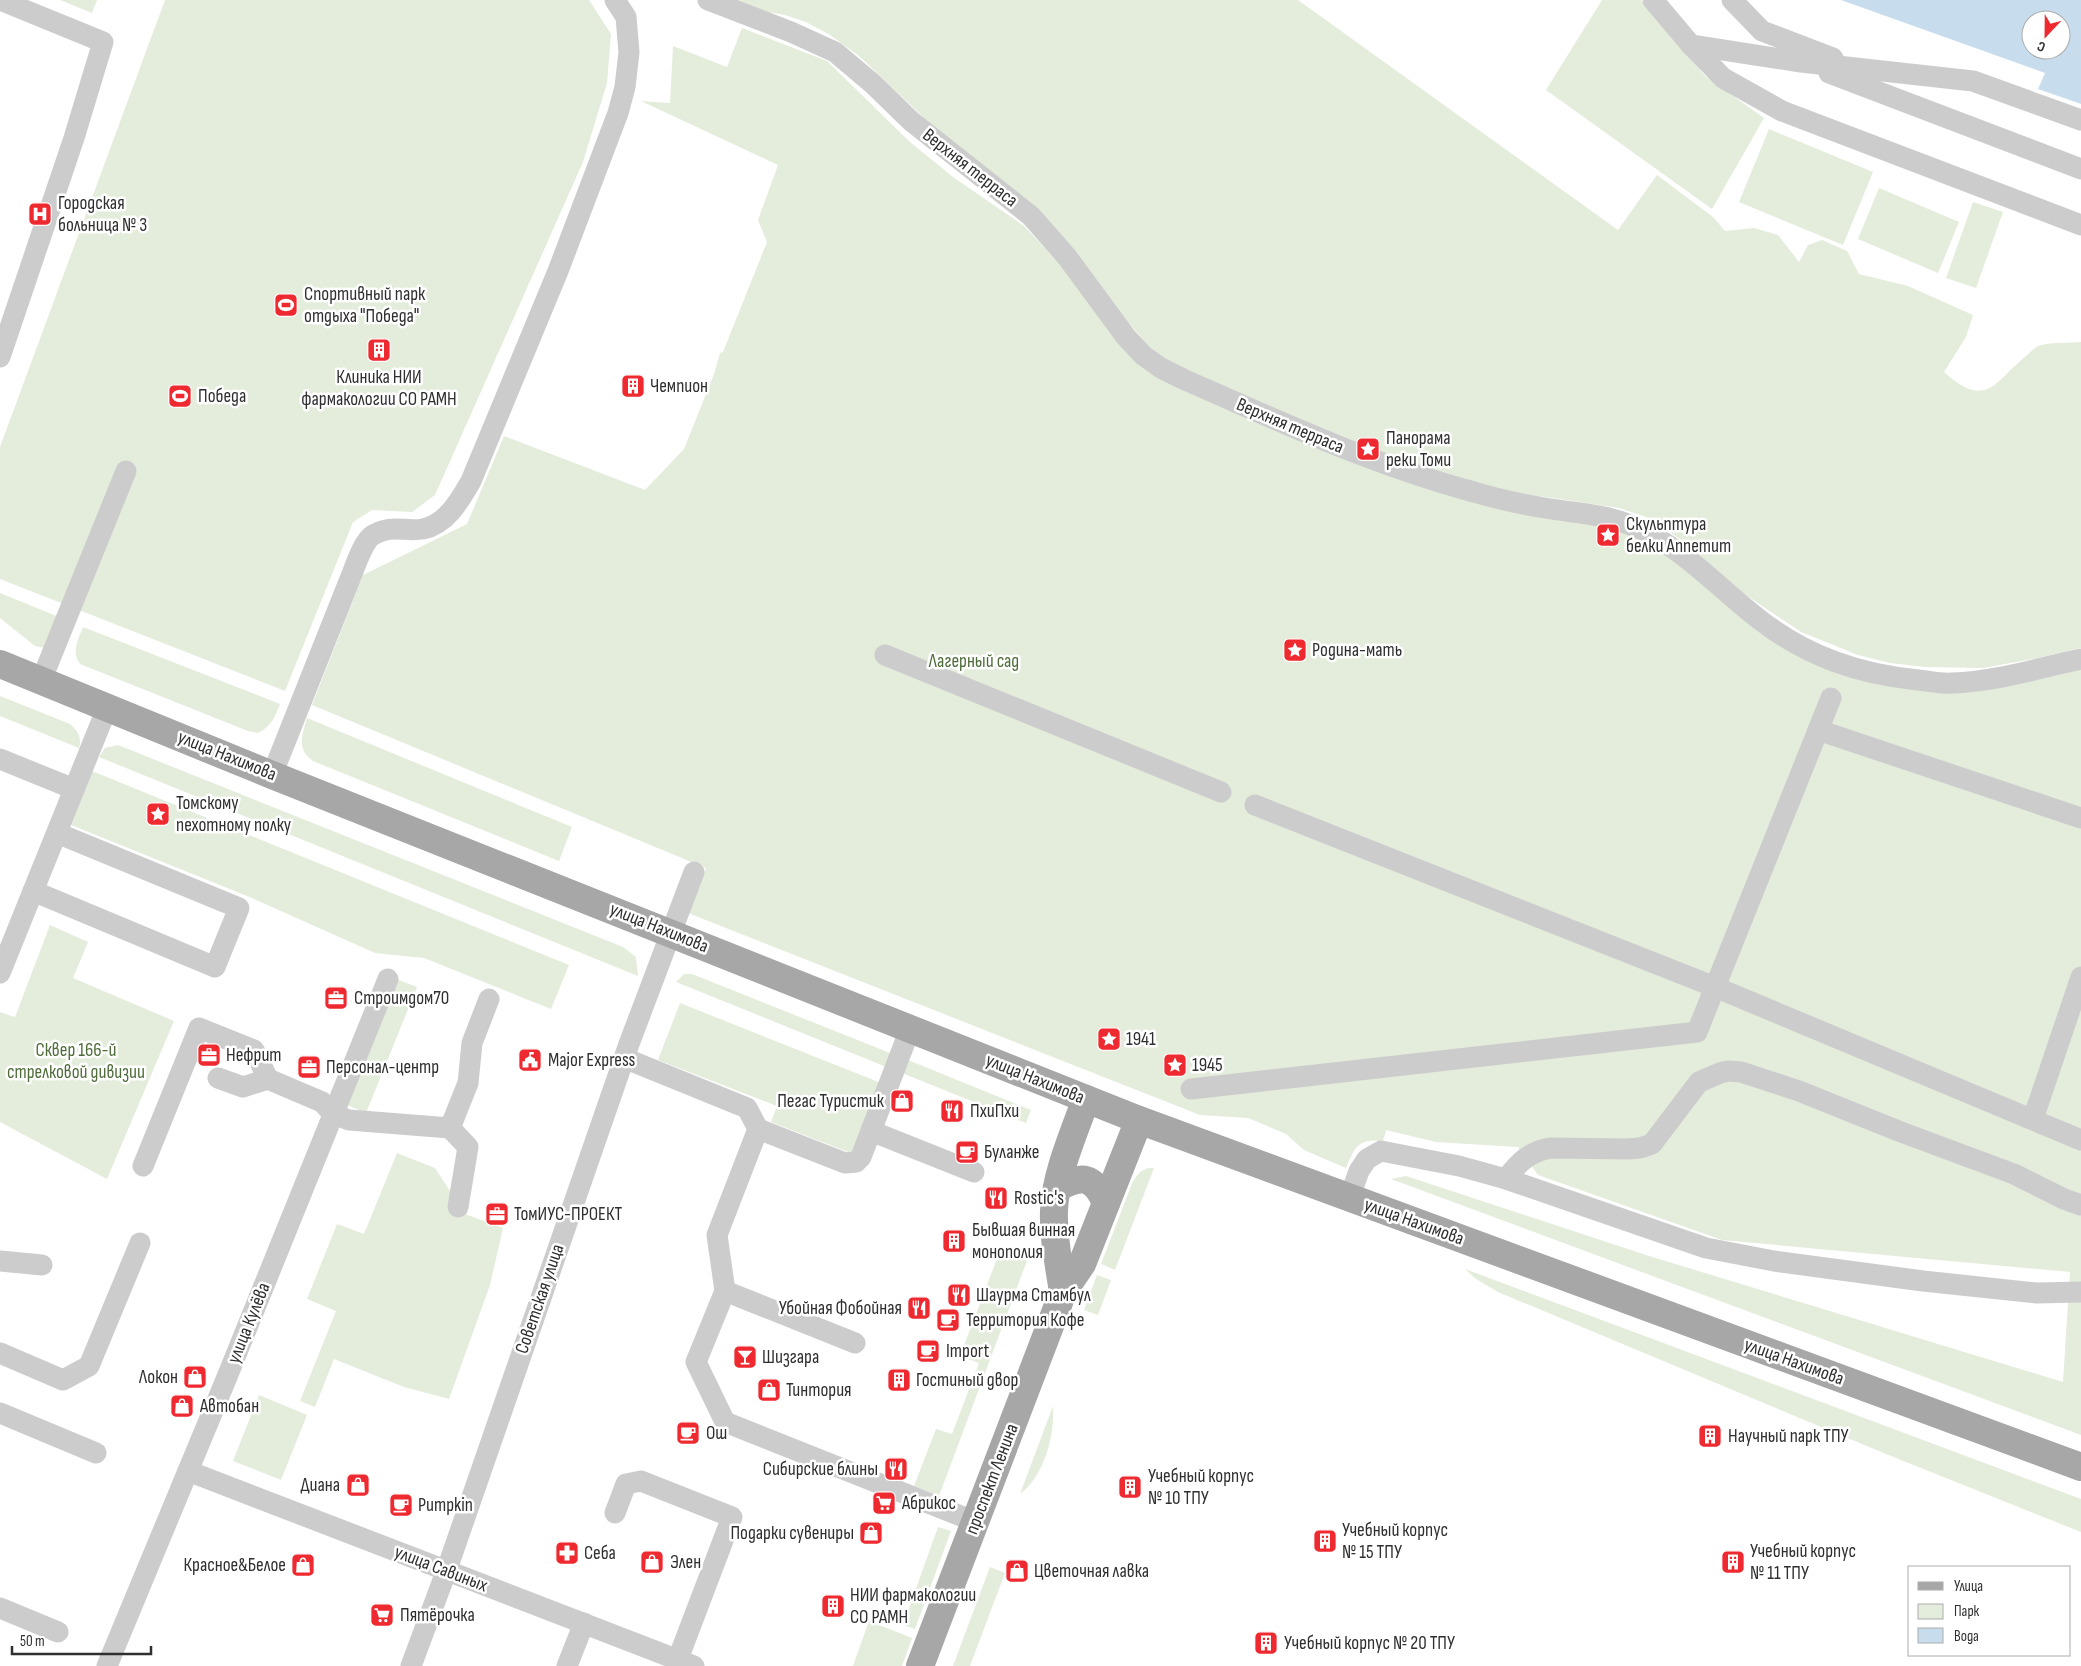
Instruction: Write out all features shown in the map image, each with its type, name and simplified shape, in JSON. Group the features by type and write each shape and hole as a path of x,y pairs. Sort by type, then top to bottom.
{"main road":[{"name":"улица Нахимова","path":"0,664 272,775 1139,1120 2081,1467"},
{"name":"проспект Ленина","path":"1063,1292 1054,1236 1054,1209 1057,1188 1071,1139 1086,1099"},
{"name":"проспект Ленина","path":"920,1666 1063,1292 1082,1264 1139,1120"},
{"path":"1057,1188 1080,1178 1089,1181 1100,1189 1106,1203"}],"street":[{"path":"0,0 103,42 71,148 0,357"},
{"path":"272,775 362,549 372,535 391,528 423,529 442,520 457,505 471,481 558,272 618,113 625,87 629,52 626,17 615,0"},
{"name":"Верхняя терраса","path":"708,0 791,32 835,52 873,84 911,121 1032,216 1067,257 1126,336 1144,356 1160,368 1353,453 1419,476 1544,508 1599,516 1654,535 1702,571 1761,621 1802,647 1844,666 1893,678 1950,684 1996,678 2081,659"},
{"path":"1653,0 1691,45 1723,78 1782,111 2081,225"},
{"path":"1732,0 1762,31 1863,69"},
{"path":"1691,45 1801,62 1973,81 2081,120"},
{"path":"1801,62 2081,169"},
{"path":"41,681 126,471"},
{"path":"886,655 1221,792"},
{"path":"1191,1089 1697,1032 1831,698"},
{"path":"0,973 107,708"},
{"path":"1818,730 2081,818"},
{"path":"0,759 74,790"},
{"path":"1256,805 1715,987 2081,1140"},
{"path":"33,891 215,967 239,908 57,834"},
{"name":"Советская улица","path":"411,1666 446,1572 624,1058 694,872"},
{"path":"2033,1119 2081,977"},
{"name":"улица Кулёва","path":"107,1666 388,978"},
{"path":"450,1128 468,1083 472,1043 489,999"},
{"path":"143,1166 199,1028 254,1050 268,1079 322,1102 333,1114 365,1123 450,1128 468,1147 458,1208"},
{"path":"624,1058 746,1108 758,1128 848,1164 858,1160 910,1029"},
{"path":"1506,1179 1516,1165 1529,1154 1540,1150 1551,1148 1628,1149 1652,1144 1700,1082 1709,1076 1728,1071 1741,1072 1799,1091 1901,1132 2014,1174 2064,1199 2081,1205"},
{"path":"218,1078 243,1088 268,1079"},
{"path":"758,1128 717,1235 725,1292 696,1362 725,1422 976,1522"},
{"path":"871,1131 974,1172"},
{"path":"1349,1198 1359,1171 1367,1159 1382,1151 1459,1166 1506,1179 1706,1248 1774,1261 1923,1281 2037,1293 2081,1292"},
{"path":"0,1353 63,1380 89,1366 140,1243"},
{"path":"0,1261 42,1265"},
{"path":"725,1292 855,1343"},
{"path":"0,1413 96,1453"},
{"name":"улица Савиных","path":"188,1471 686,1663"},
{"path":"615,1513 626,1484 641,1481 732,1517 686,1663"},
{"path":"0,1608 58,1632"},
{"path":"567,1666 584,1623"}],"green space":[{"path":"60,0 97,0 92,13"},
{"name":"Спортивный парк отдыха \"Победа\"","path":"165,0 589,0 611,34 607,83 583,162 435,495 412,512 372,510 353,522 285,691 0,579 0,447"},
{"path":"732,0 1298,0 1618,230 1657,175 1713,217 1725,231 1754,228 1778,235 1799,262 1808,245 1822,240 1847,251 1859,274 1908,286 1973,315 1966,337 1944,372 1970,389 1980,391 1997,383 2038,346 2053,343 2081,342 2081,648 1983,668 1925,667 1890,663 1858,655 1801,632 1743,593 1680,539 1649,518 1619,508 1493,489 1438,474 1248,400 1159,357 1116,309 941,134 859,56 830,35 806,22 785,15 755,10"},
{"path":"1602,0 1641,0 1705,76 1764,118 1712,209 1546,90"},
{"name":"Лагерный сад","path":"742,28 827,61 910,142 953,177 1024,226 1057,261 1154,373 1213,404 1345,457 1609,525 1669,554 1723,599 1896,686 2081,665 2081,1435 1391,1179 1406,1176 1649,1256 2063,1382 2070,1272 1722,1240 1538,1175 1518,1147 1436,1142 1386,1130 1383,1141 1368,1141 1359,1145 1352,1154 1346,1168 1304,1150 1286,1134 1248,1118 1200,1115 688,913 706,868 312,705 363,575 467,524 504,436 645,490 684,449 714,374 720,353 723,352 767,242 758,220 778,165 641,101 670,103 673,46 727,67"},
{"path":"1769,129 1873,172 1843,245 1739,202"},
{"path":"1879,188 1959,222 1938,273 1858,239"},
{"path":"1973,202 2003,212 1976,288 1946,278"},
{"path":"0,593 59,617 45,648 35,646 0,618"},
{"path":"83,627 280,704 272,721 262,731 258,733 248,731 80,664 77,659 76,650 77,641"},
{"path":"0,696 70,724 79,734 79,748 0,716"},
{"path":"307,718 572,827 559,861 313,761 304,752 302,747 302,736"},
{"path":"118,745 623,947 636,957 638,976 99,757 105,748"},
{"path":"92,771 569,965 551,1009 424,958 375,953 252,898 71,825"},
{"name":"Сквер 166-й стрелковой дивизии","path":"50,925 88,942 73,978 174,1021 107,1179 0,1122 0,1012 15,1017"},
{"path":"684,974 692,974 895,1055 889,1068 676,982"},
{"path":"396,979 417,987 366,1113 345,1104"},
{"path":"680,1003 881,1083 853,1154 771,1122 777,1106 658,1060"},
{"path":"908,1060 1031,1110 1026,1123 902,1073"},
{"path":"397,1153 435,1168 465,1214 503,1228 490,1285 449,1399 404,1387 334,1359 315,1407 300,1401 336,1311 307,1299 337,1224 364,1234"},
{"path":"1148,1168 1154,1168 1115,1270 1101,1264 1133,1181 1140,1172"},
{"path":"1001,1248 1028,1258 939,1496 914,1486 936,1429 952,1434 979,1363 960,1356"},
{"path":"1465,1269 2081,1499 2081,1532 1886,1454 1498,1292 1476,1279"},
{"path":"1097,1275 1111,1280 1098,1315 1084,1310"},
{"path":"259,1395 307,1415 281,1480 233,1461"},
{"path":"1053,1406 1050,1442 1042,1466 1036,1477 1020,1494"},
{"path":"938,1527 951,1531 915,1629 903,1625"},
{"path":"990,1567 1005,1573 970,1666 953,1666"},
{"path":"869,1621 912,1638 902,1666 853,1666"}],"water":[{"path":"1841,0 2081,0 2081,104 2038,89 2045,73"}],"place":[{"name":"Городская больница № 3","path":"40,214"},
{"name":"Спортивный парк отдыха \"Победа\"","path":"286,305"},
{"name":"Клиника НИИ фармакологии СО РАМН","path":"379,350"},
{"name":"Чемпион","path":"633,386"},
{"name":"Победа","path":"180,396"},
{"name":"Панорама реки Томи","path":"1368,449"},
{"name":"Скульптура белки Аппетит","path":"1608,535"},
{"name":"Родина-мать","path":"1295,650"},
{"name":"Томскому пехотному полку","path":"158,814"},
{"name":"Строимдом70","path":"336,998"},
{"name":"1941","path":"1109,1039"},
{"name":"Нефрит","path":"209,1055"},
{"name":"Major Express","path":"530,1060"},
{"name":"1945","path":"1175,1065"},
{"name":"Персонал-центр","path":"309,1067"},
{"name":"Пегас Туристик","path":"902,1101"},
{"name":"ПхиПхи","path":"952,1111"},
{"name":"Буланже","path":"967,1152"},
{"name":"Rostic's","path":"996,1198"},
{"name":"ТомИУС-ПРОЕКТ","path":"497,1214"},
{"name":"Бывшая винная монополия","path":"954,1241"},
{"name":"Шаурма Стамбул","path":"959,1295"},
{"name":"Убойная Фобойная","path":"919,1308"},
{"name":"Территория Кофе","path":"948,1320"},
{"name":"Import","path":"928,1351"},
{"name":"Шизгара","path":"745,1357"},
{"name":"Локон","path":"195,1377"},
{"name":"Гостиный двор","path":"899,1380"},
{"name":"Тинтория","path":"769,1390"},
{"name":"Автобан","path":"182,1406"},
{"name":"Ош","path":"688,1433"},
{"name":"Научный парк ТПУ","path":"1710,1436"},
{"name":"Сибирские блины","path":"896,1469"},
{"name":"Диана","path":"358,1485"},
{"name":"Учебный корпус № 10 ТПУ","path":"1130,1487"},
{"name":"Абрикос","path":"884,1503"},
{"name":"Pumpkin","path":"401,1505"},
{"name":"Подарки сувениры","path":"871,1533"},
{"name":"Учебный корпус № 15 ТПУ","path":"1325,1541"},
{"name":"Себа","path":"567,1553"},
{"name":"Элен","path":"652,1562"},
{"name":"Учебный корпус № 11 ТПУ","path":"1733,1562"},
{"name":"Красное&Белое","path":"303,1565"},
{"name":"Цветочная лавка","path":"1017,1571"},
{"name":"НИИ фармакологии СО РАМН","path":"833,1606"},
{"name":"Пятёрочка","path":"382,1615"},
{"name":"Учебный корпус № 20 ТПУ","path":"1266,1643"}]}
